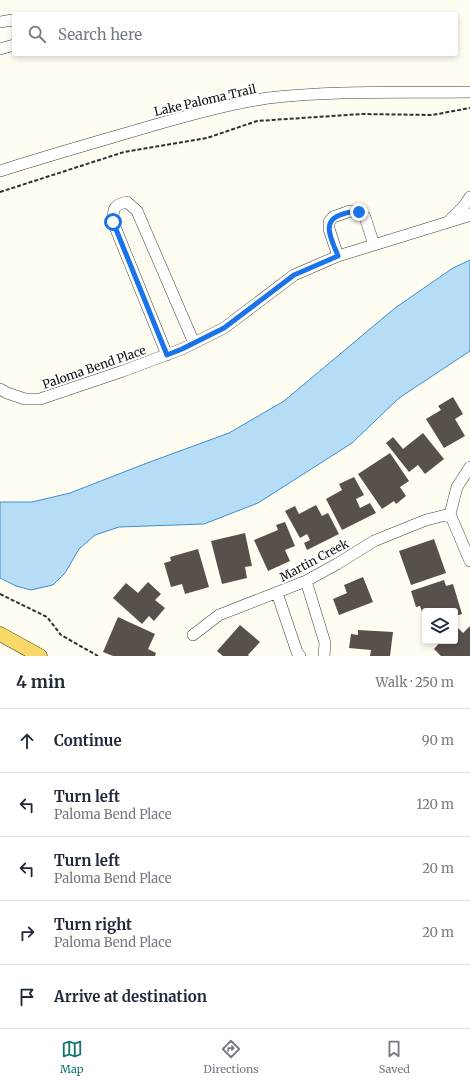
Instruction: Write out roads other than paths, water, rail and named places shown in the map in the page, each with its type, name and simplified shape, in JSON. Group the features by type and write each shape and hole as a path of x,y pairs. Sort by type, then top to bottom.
{"main road":[{"path":"0,634 40,656"}],"street":[{"path":"0,22 12,20"},
{"path":"0,49 12,46"},
{"name":"Lake Paloma Trail","path":"0,171 70,149 194,114 234,104 268,98 356,93 470,92"},
{"name":"Paloma Bend Place","path":"447,223 464,206 470,197"},
{"path":"167,355 113,222 113,211 118,204 127,202 137,211 194,343"},
{"path":"338,256 329,229 330,222 333,217 350,211 359,212 365,217 374,245"},
{"name":"Paloma Bend Place","path":"0,389 25,399 40,399 102,379 167,355 224,328 294,275 338,256 447,223 470,214"},
{"path":"470,467 457,487 450,514 470,561"},
{"name":"Martin Creek","path":"193,636 219,615 306,581 374,541 426,520 450,514"},
{"path":"306,581 326,643 324,656"},
{"path":"277,593 297,652 300,656"}],"water":[{"path":"470,260 470,351 399,398 352,443 258,503 204,524 119,527 95,535 79,549 65,573 53,585 31,590 16,586 0,578 0,502 32,502 70,493 229,433 284,401 395,308 453,268"}]}
